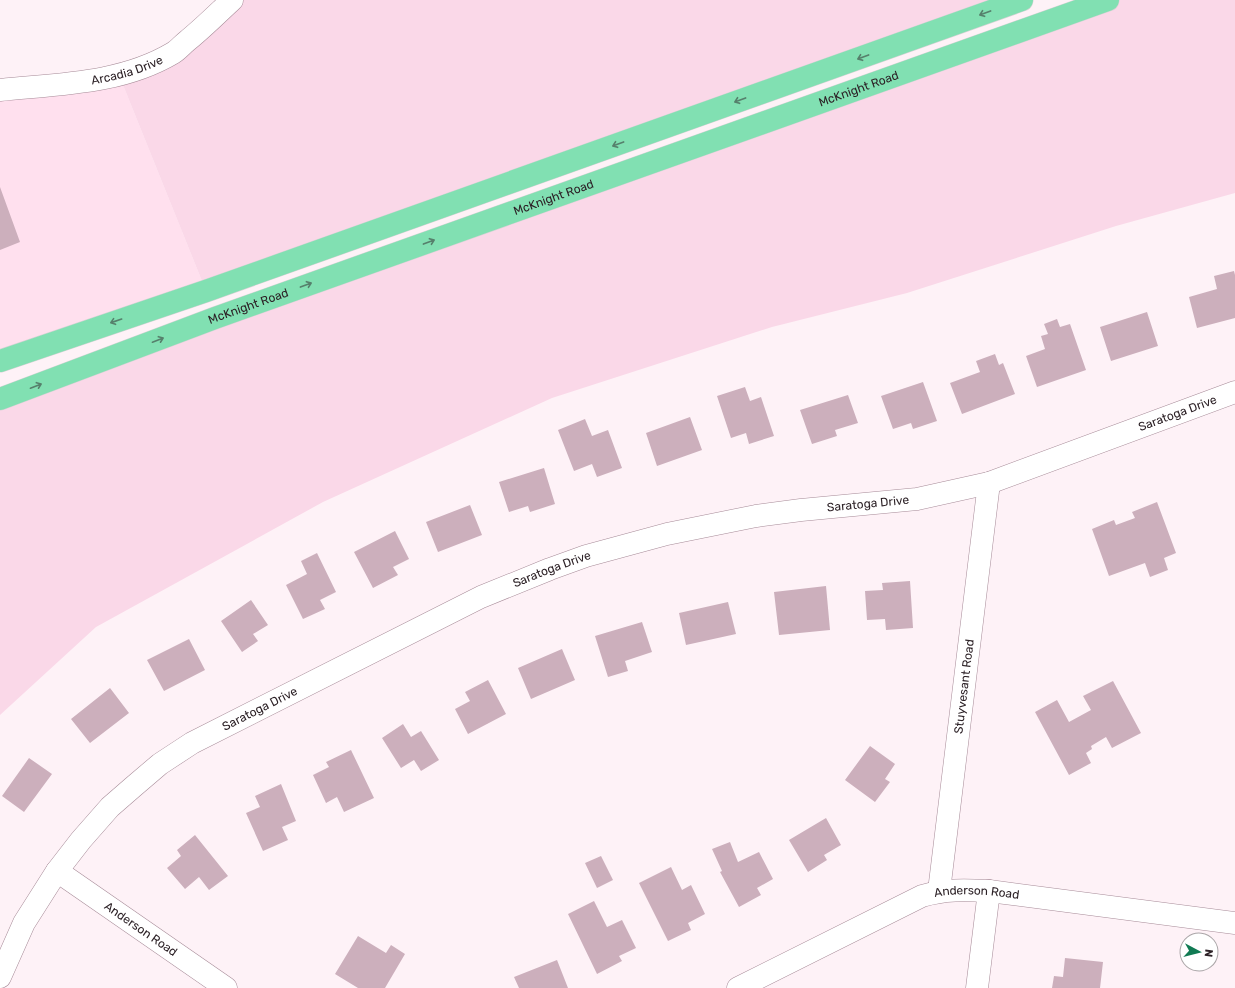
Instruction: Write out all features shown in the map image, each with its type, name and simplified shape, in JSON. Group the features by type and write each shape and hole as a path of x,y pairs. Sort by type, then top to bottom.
{"highway":[{"path":"0,361 214,288 1022,0"},
{"name":"McKnight Road","path":"0,399 215,318 1108,0"}],"street":[{"name":"Arcadia Drive","path":"0,90 85,81 119,75 143,67 173,53 232,0"},
{"name":"Saratoga Drive","path":"0,977 24,923 57,870 110,807 160,764 192,743 481,598 550,569 586,556 632,543 712,524 801,510 918,499 989,483 1235,392"},
{"name":"Stuyvesant Road","path":"939,891 989,483"},
{"name":"Anderson Road","path":"57,870 226,988"},
{"name":"Anderson Road","path":"738,988 922,896 939,891 989,891 1235,923"},
{"path":"976,988 989,891"}],"shaded area":[{"path":"232,0 1022,0 206,291 119,75 143,67"},
{"path":"1108,0 1235,0 1235,193 1116,226 907,293 772,327 552,398 323,502 96,627 0,715 0,399"},
{"path":"119,75 206,291 0,361 0,90"}],"building":[{"path":"0,187 20,242 0,250"},
{"path":"1234,271 1235,318 1197,328 1189,297 1217,289 1214,276"},
{"path":"1147,312 1158,346 1111,361 1100,327"},
{"path":"1057,319 1060,327 1070,324 1086,370 1037,387 1026,356 1045,349 1041,336 1048,334 1044,324"},
{"path":"995,354 999,365 1003,363 1015,394 962,414 950,383 980,372 976,361"},
{"path":"923,382 937,421 913,429 911,423 893,429 881,396"},
{"path":"745,387 750,401 761,397 774,436 749,444 746,433 731,438 717,396"},
{"path":"848,395 858,423 835,430 837,436 812,444 800,410"},
{"path":"690,417 702,450 657,466 646,433"},
{"path":"585,419 592,436 608,430 622,468 597,477 592,464 574,471 558,430"},
{"path":"544,468 555,504 530,512 528,506 509,512 499,482"},
{"path":"1157,502 1176,553 1164,558 1168,570 1150,577 1145,563 1109,576 1092,529 1114,520 1116,525 1135,518 1132,512"},
{"path":"470,505 482,535 438,552 426,522"},
{"path":"395,531 409,559 393,567 398,575 373,588 354,552"},
{"path":"317,553 336,592 320,600 325,609 303,619 286,585 307,574 301,561"},
{"path":"910,581 913,628 886,630 885,619 867,620 865,591 883,590 882,583"},
{"path":"826,586 830,630 779,635 774,592"},
{"path":"251,600 268,625 253,634 258,641 242,652 221,621"},
{"path":"728,602 736,634 686,645 679,613"},
{"path":"642,622 652,652 625,661 628,671 608,677 595,636"},
{"path":"189,639 205,670 164,691 147,660"},
{"path":"562,649 575,680 531,699 518,668"},
{"path":"488,680 506,714 468,734 455,709 470,701 465,692"},
{"path":"1113,681 1141,733 1112,748 1106,737 1091,746 1092,749 1086,753 1091,763 1069,775 1035,712 1057,700 1069,722 1091,710 1083,696"},
{"path":"110,688 129,713 90,743 71,719"},
{"path":"403,724 411,737 421,731 439,760 421,771 414,760 401,768 382,738"},
{"path":"870,746 895,764 885,779 890,782 875,802 845,780"},
{"path":"351,750 374,798 344,812 337,797 326,803 313,775 329,767 326,762"},
{"path":"29,758 52,774 24,812 2,796"},
{"path":"281,784 296,821 282,827 288,840 263,851 246,813 260,807 255,796"},
{"path":"826,818 841,845 824,855 827,860 808,872 789,840"},
{"path":"195,835 228,876 209,890 199,877 185,889 167,868 181,856 177,850"},
{"path":"730,842 738,862 759,852 773,879 757,888 761,895 739,907 720,872 722,871 712,849"},
{"path":"601,856 613,880 597,888 585,863"},
{"path":"671,867 682,890 691,885 705,914 688,923 691,930 668,941 639,883"},
{"path":"594,901 607,927 622,920 636,948 619,956 622,961 597,974 568,914"},
{"path":"358,936 386,953 391,945 405,954 385,988 358,988 335,974"},
{"path":"1065,958 1103,962 1100,988 1052,988 1054,976 1063,977"},
{"path":"557,960 568,988 519,988 514,977"}]}
